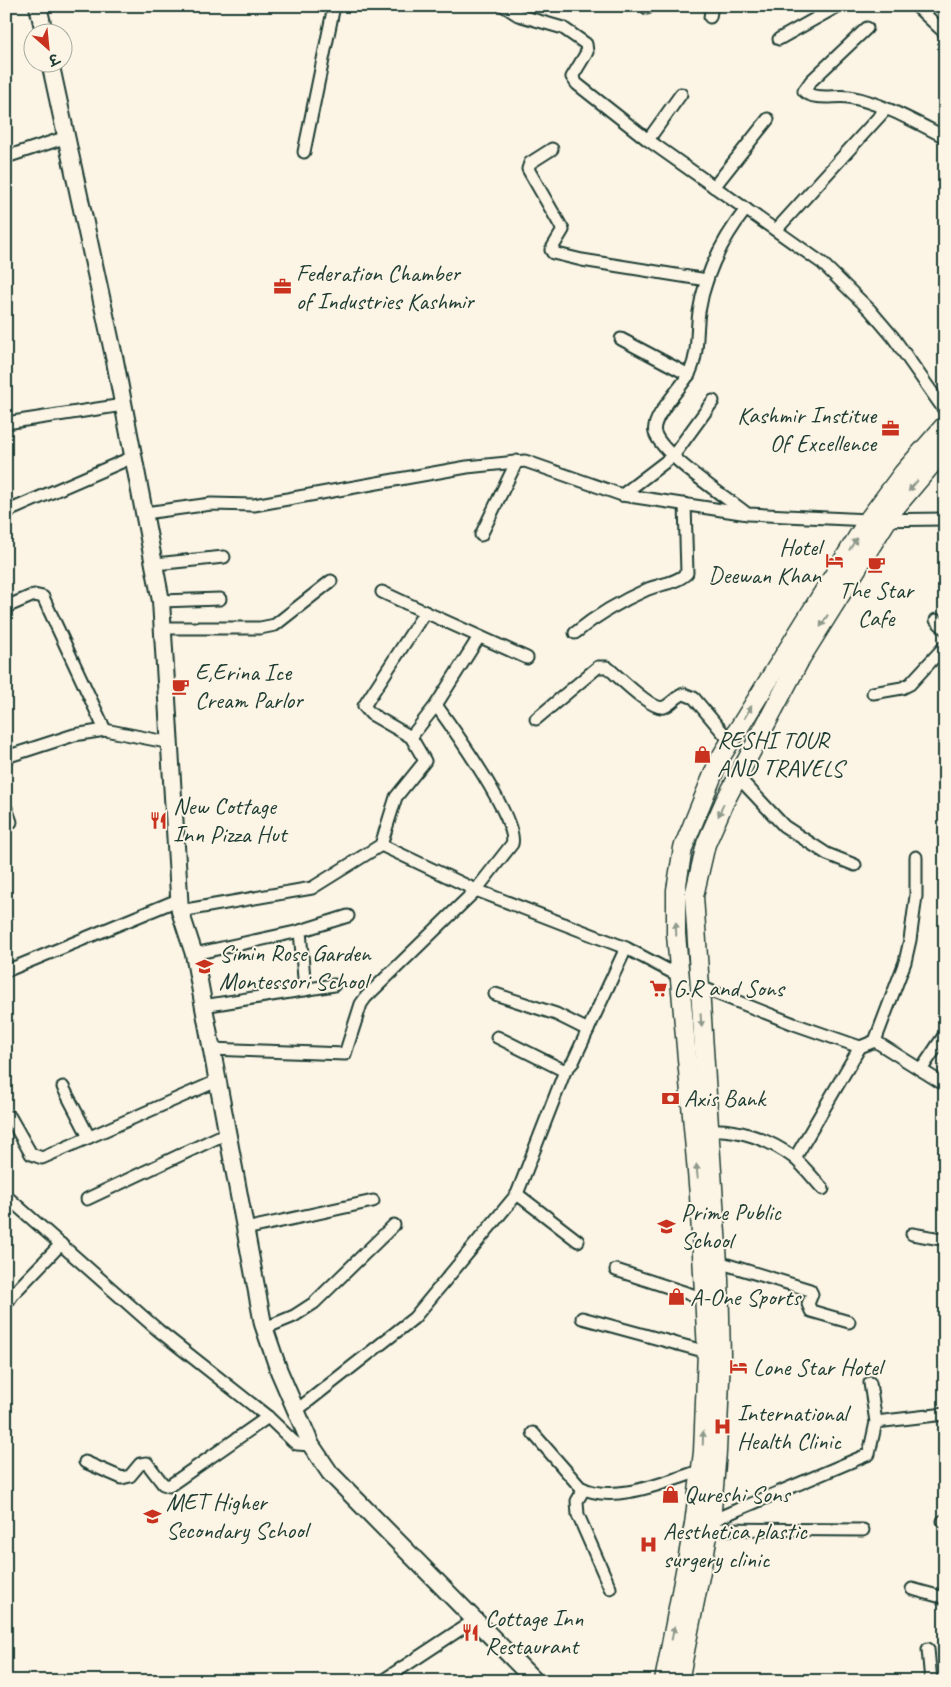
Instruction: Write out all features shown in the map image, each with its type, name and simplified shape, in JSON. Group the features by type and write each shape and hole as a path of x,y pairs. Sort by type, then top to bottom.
{"main road":[{"path":"38,6 42,22"},
{"path":"52,72 146,513 155,564 163,628 171,744 174,837 180,905 194,954 265,1328 279,1371 311,1444 330,1473 536,1681"},
{"path":"664,1681 694,1524 700,1471 707,1352 699,1195 676,934 676,890 683,848 719,760 730,741 868,520 903,473 945,425"},
{"path":"679,1681 710,1525 717,1452 722,1355 718,1262 698,986 694,896 706,844 738,777 801,658 887,519 945,449"}],"street":[{"path":"304,152 334,6"},
{"path":"504,6 518,15 563,28 586,44 588,49 572,76 574,82 648,140 822,263 870,310 893,336 945,411"},
{"path":"779,39 838,6"},
{"path":"916,6 945,32"},
{"path":"867,28 811,81 804,90 811,95 849,97 886,109 945,137"},
{"path":"648,140 681,94"},
{"path":"776,230 886,109"},
{"path":"714,187 768,119"},
{"path":"6,158 66,137"},
{"path":"552,149 530,163 528,169 563,230 550,250 553,253 582,260 707,280"},
{"path":"746,210 719,248 707,280 699,310 696,351 689,374 655,424 657,437 673,456 748,514"},
{"path":"621,339 689,374"},
{"path":"622,495 673,456 713,401"},
{"path":"6,423 123,405"},
{"path":"6,512 133,457"},
{"path":"146,513 211,504 254,506 467,467 517,461 539,464 622,495 748,514 868,520 945,519"},
{"path":"481,535 517,461"},
{"path":"575,633 598,613 646,590 679,579 687,573 685,504"},
{"path":"155,564 224,557"},
{"path":"163,628 260,628 275,625 331,581"},
{"path":"382,592 527,658"},
{"path":"6,607 34,595 43,597 105,730"},
{"path":"161,602 220,599"},
{"path":"6,971 180,905 312,888 381,845 396,796 425,761 411,737 371,714 366,708 365,702 425,612"},
{"path":"936,620 945,629"},
{"path":"411,737 436,705 479,637"},
{"path":"873,693 902,688 910,684 945,646"},
{"path":"536,719 598,667 603,666 607,667 629,687 656,706 665,707 684,694 694,698 730,741"},
{"path":"212,1049 344,1054 361,1004 366,997 476,890 507,851 514,838 509,822 473,758 436,705"},
{"path":"6,757 74,735 105,730 171,744"},
{"path":"738,777 784,826 827,854 855,865"},
{"path":"6,808 11,822"},
{"path":"381,845 476,890 626,948 681,977"},
{"path":"795,1158 860,1047 875,1041 905,962 910,940 916,896 916,857"},
{"path":"194,954 300,931 348,916"},
{"path":"300,931 304,990"},
{"path":"297,1410 414,1318 517,1194 565,1071 573,1062 626,948"},
{"path":"204,1006 334,985"},
{"path":"698,986 794,1024 860,1047"},
{"path":"495,994 556,1014 588,1030"},
{"path":"921,1070 945,1034"},
{"path":"497,1036 565,1071"},
{"path":"875,1041 945,1085"},
{"path":"10,1117 31,1154 38,1158 51,1155 217,1081"},
{"path":"63,1087 89,1137"},
{"path":"709,1130 742,1133 763,1140 795,1158 823,1189"},
{"path":"87,1199 227,1133"},
{"path":"517,1194 578,1240"},
{"path":"6,1196 158,1330 268,1417 297,1444 311,1444"},
{"path":"245,1229 373,1201"},
{"path":"265,1328 294,1316 314,1303 394,1225"},
{"path":"912,1234 941,1239 945,1242"},
{"path":"6,1304 13,1294 61,1244"},
{"path":"718,1262 810,1290 812,1294 808,1304 811,1311 849,1322"},
{"path":"616,1270 705,1299"},
{"path":"582,1318 707,1352"},
{"path":"710,1525 867,1455 873,1445 876,1422 870,1383"},
{"path":"876,1422 945,1414"},
{"path":"85,1462 122,1478 130,1476 140,1464 147,1463 163,1484 169,1486 268,1417"},
{"path":"533,1433 584,1489 604,1494 635,1491 700,1471"},
{"path":"584,1489 577,1501 578,1515 610,1588"},
{"path":"710,1525 863,1530"},
{"path":"912,1590 945,1598"},
{"path":"382,1681 476,1620"},
{"path":"928,1649 932,1681"}],"place":[{"name":"Federation Chamber of Industries Kashmir","path":"282,287"},
{"name":"Kashmir Institue Of Excellence","path":"890,429"},
{"name":"Hotel Deewan Khan","path":"835,561"},
{"name":"The Star Cafe","path":"876,564"},
{"name":"E,Erina Ice Cream Parlor","path":"181,686"},
{"name":"RESHI TOUR AND TRAVELS","path":"703,754"},
{"name":"New Cottage Inn Pizza Hut","path":"159,820"},
{"name":"Simin Rose Garden Montessori School","path":"205,967"},
{"name":"G.R and Sons","path":"659,988"},
{"name":"Axis Bank","path":"670,1098"},
{"name":"Prime Public School","path":"667,1226"},
{"name":"A-One Sports","path":"676,1297"},
{"name":"Lone Star Hotel","path":"739,1367"},
{"name":"International Health Clinic","path":"723,1427"},
{"name":"Qureshi Sons","path":"670,1494"},
{"name":"MET Higher Secondary School","path":"152,1516"},
{"name":"Aesthetica plastic surgery clinic","path":"649,1545"},
{"name":"Cottage Inn Restaurant","path":"471,1632"}]}
